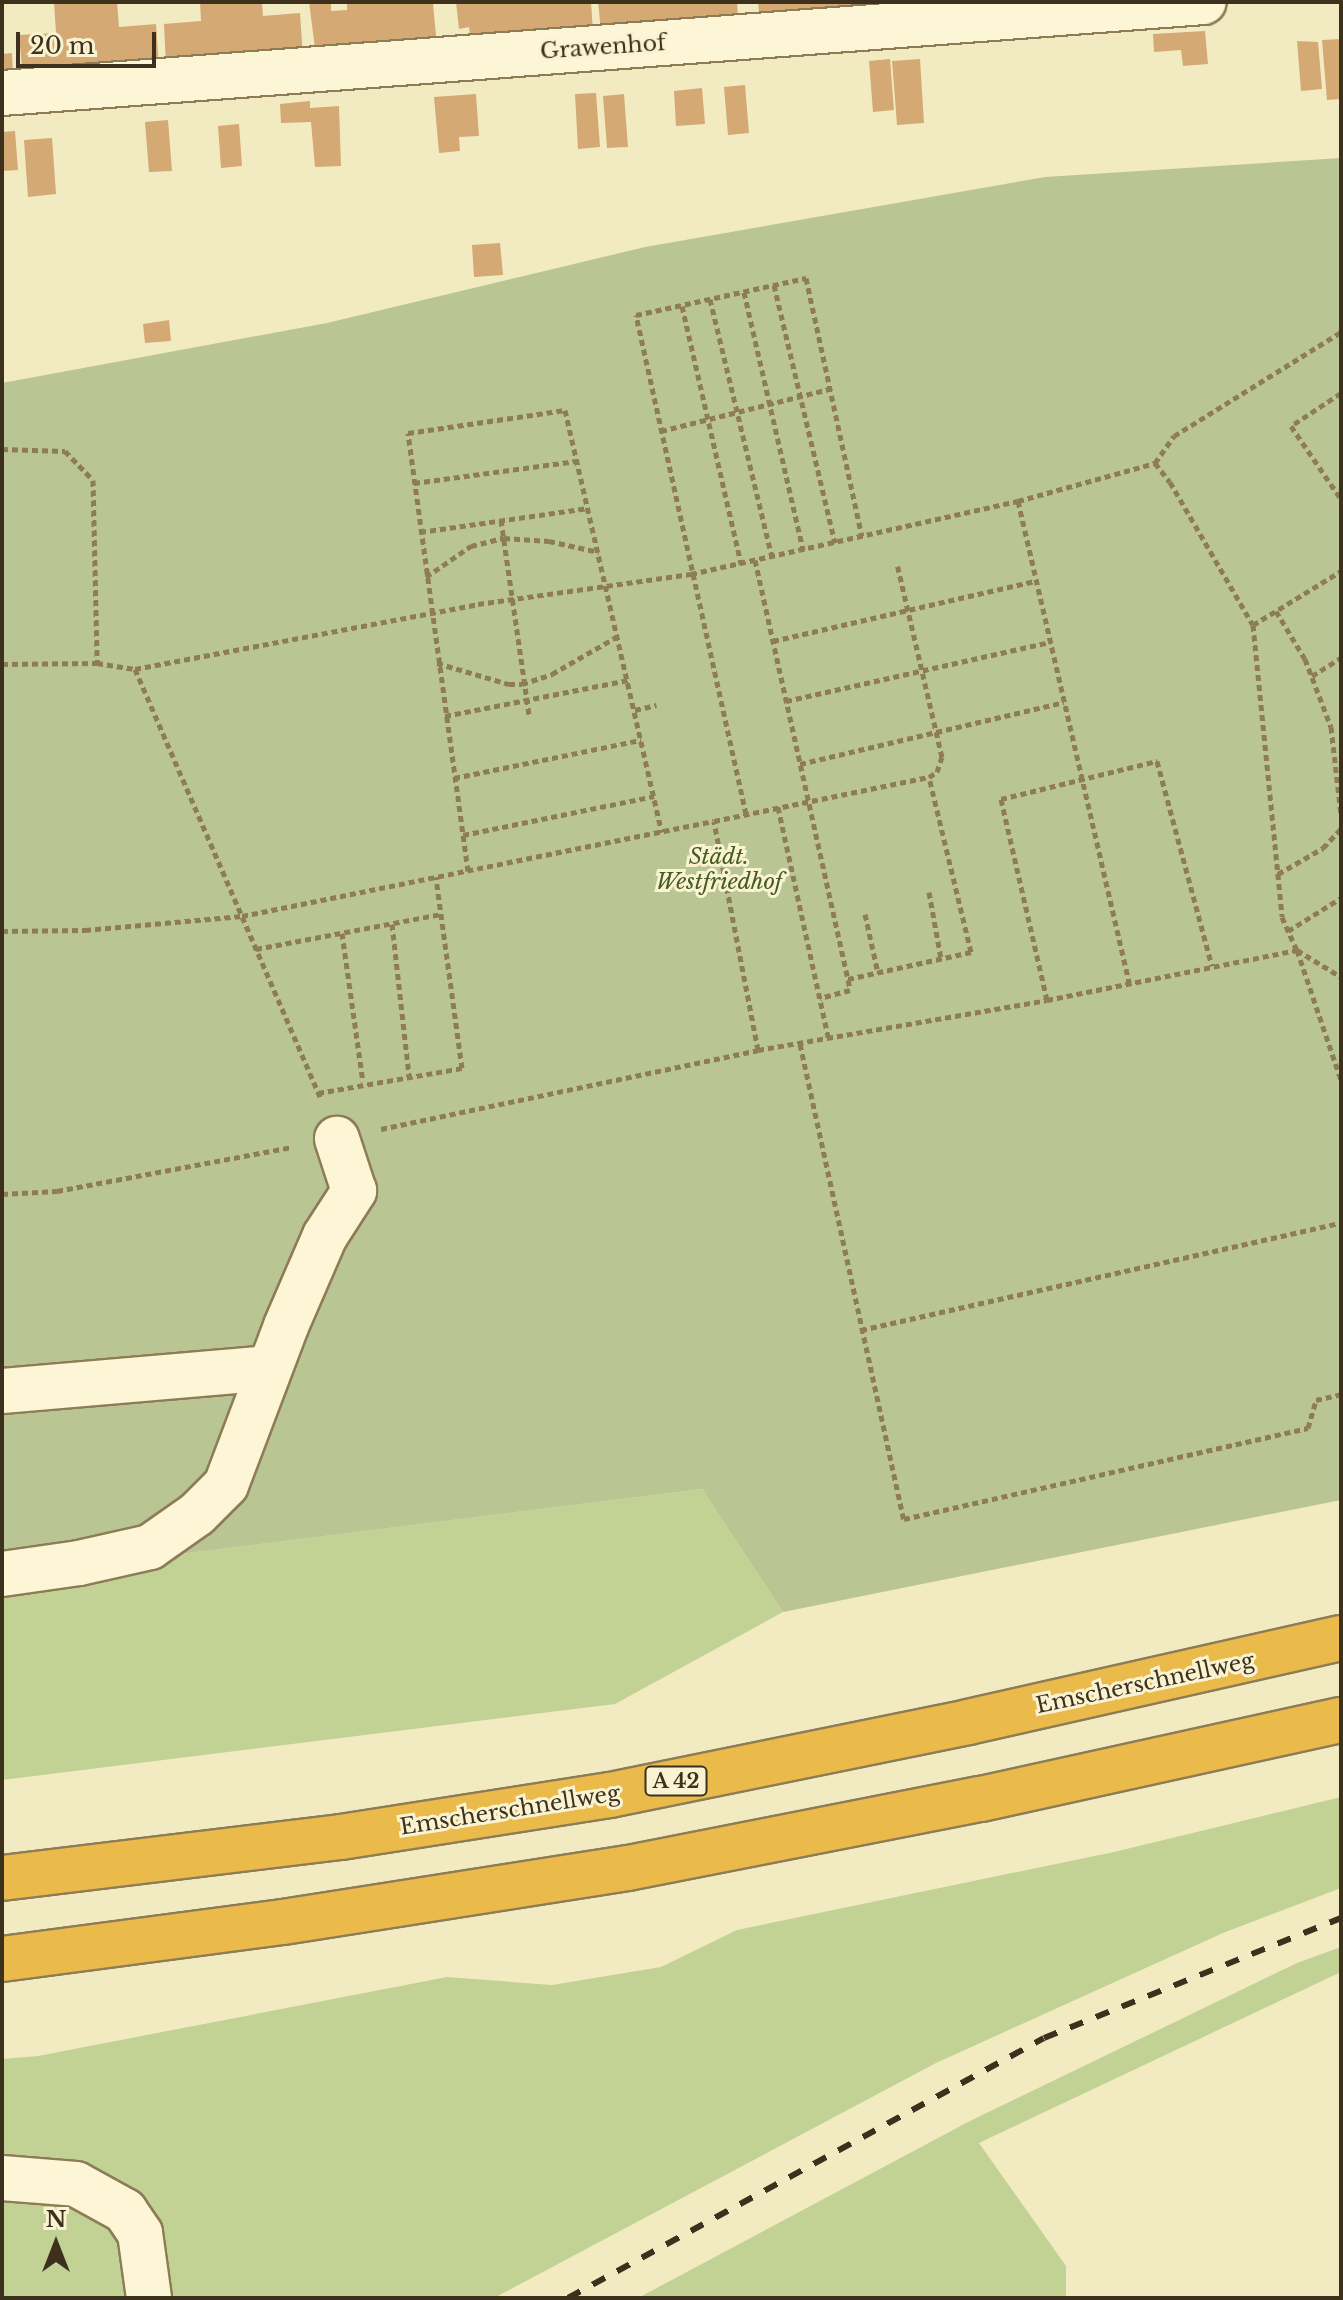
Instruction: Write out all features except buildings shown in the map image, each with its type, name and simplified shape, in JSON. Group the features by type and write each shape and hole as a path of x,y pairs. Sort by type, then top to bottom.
{"highway":[{"name":"Emscherschnellweg","path":"2,1878 341,1837 610,1795 968,1722 1341,1638"},
{"path":"2,1959 283,1922 628,1868 981,1799 1341,1720"}],"street":[{"name":"Grawenhof","path":"2,93 1204,2"},
{"path":"2,1574 79,1563 150,1547 197,1514 226,1485 269,1368 325,1236 354,1191 337,1139"},
{"path":"2,1391 269,1368"},
{"path":"2,2178 76,2184 125,2211 140,2233 149,2298"}],"path":[{"path":"746,814 636,315 806,278 862,536"},
{"path":"774,285 835,543"},
{"path":"744,292 803,550"},
{"path":"710,299 772,557"},
{"path":"682,306 741,564"},
{"path":"2,664 97,663 135,669 430,613 691,574 1018,501 1155,463 1174,436 1341,332"},
{"path":"661,431 830,389"},
{"path":"1341,393 1291,426 1341,499"},
{"path":"468,871 430,613 408,433 565,410 662,832"},
{"path":"2,449 65,451 93,480 97,663"},
{"path":"414,483 577,461"},
{"path":"1155,463 1170,482 1253,625 1282,917 1297,950 1341,1080"},
{"path":"1018,501 1129,983"},
{"path":"420,532 588,508"},
{"path":"501,520 522,684 529,715"},
{"path":"426,578 471,546 504,538 549,541 599,552"},
{"path":"755,560 850,990 820,998"},
{"path":"2,931 85,930 242,916 929,777 937,772 942,757 897,564"},
{"path":"1253,625 1341,571"},
{"path":"773,641 1036,581"},
{"path":"1276,611 1312,676 1332,739 1341,815"},
{"path":"437,663 509,684 522,684 552,674 618,636"},
{"path":"786,701 1050,642"},
{"path":"1312,676 1341,658"},
{"path":"135,669 337,1139"},
{"path":"445,716 628,680"},
{"path":"800,764 1064,702"},
{"path":"635,710 656,705"},
{"path":"1332,739 1341,734"},
{"path":"454,778 641,740"},
{"path":"1047,1000 1001,799 1157,761 1212,966"},
{"path":"848,979 971,952 929,777"},
{"path":"463,835 654,796"},
{"path":"778,807 829,1040"},
{"path":"714,821 758,1050"},
{"path":"1278,874 1323,848 1341,829"},
{"path":"318,1093 363,1082 462,1068 436,877"},
{"path":"929,892 941,959"},
{"path":"1288,931 1341,898"},
{"path":"256,949 441,914"},
{"path":"865,914 878,973"},
{"path":"392,924 409,1075"},
{"path":"342,933 363,1082"},
{"path":"2,1194 57,1191 337,1139 758,1050 1047,1000 1297,950 1341,977"},
{"path":"800,1044 904,1519 1308,1428 1316,1400 1341,1394"},
{"path":"861,1330 1341,1223"}],"green space":[{"name":"Städt. Westfriedhof","path":"1341,158 1341,1500 783,1612 702,1489 2,1576 2,383 327,323 645,247 1045,177"},
{"path":"702,1489 783,1612 615,1704 2,1780 2,1576"},
{"path":"1341,1797 1341,1888 1223,1933 936,2063 494,2298 2,2298 2,2059 38,2056 447,1977 552,1985 661,1967 737,1930 1114,1852"},
{"path":"1341,1947 1341,1972 979,2143 1066,2266 1066,2298 638,2298 968,2122 1297,1963"}],"railway":[{"path":"568,2298 1044,2038 1341,1918"}]}
